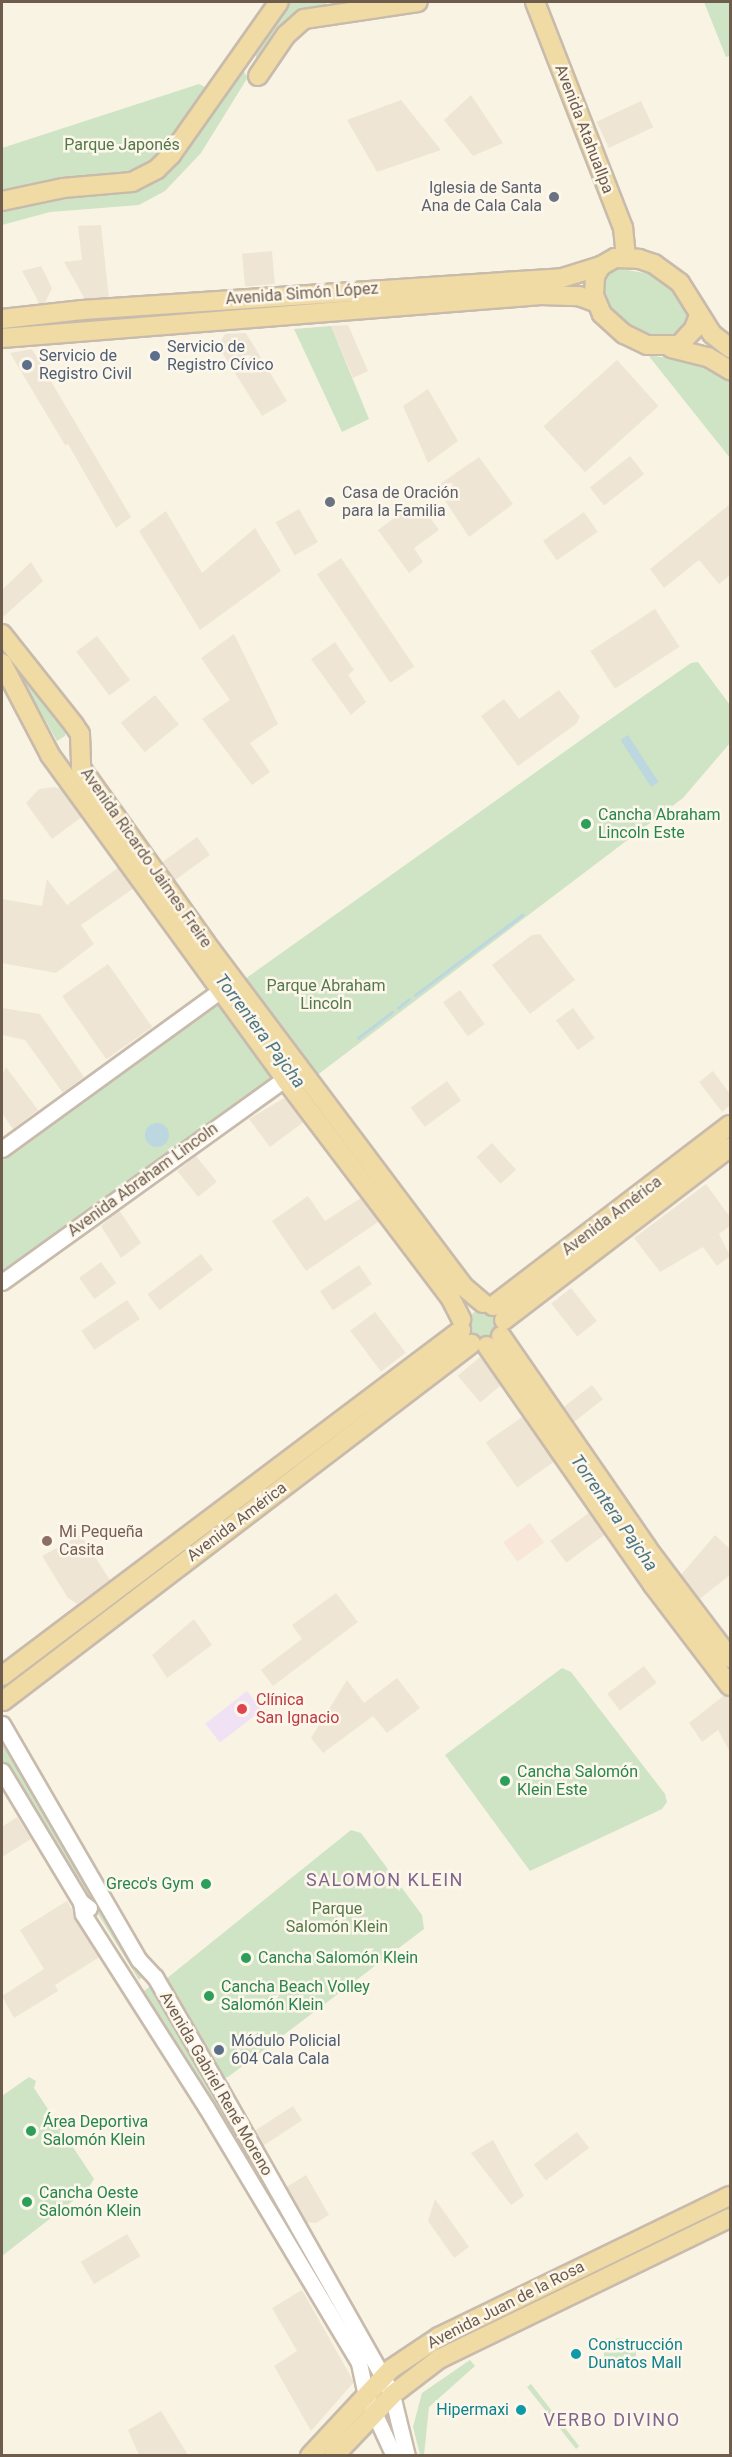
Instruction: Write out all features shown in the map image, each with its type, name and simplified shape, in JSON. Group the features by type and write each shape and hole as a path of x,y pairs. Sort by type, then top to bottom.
{"main road":[{"path":"2,201 63,188 125,183 145,177 171,155 279,2"},
{"path":"246,48 258,76 286,35 304,19 418,2"},
{"name":"Avenida Atahuallpa","path":"535,2 623,228 626,257"},
{"path":"730,348 712,334 690,296 668,272 626,257 601,266 593,284 595,302 624,334 647,345 672,348 708,357 730,370"},
{"name":"Avenida Simón López","path":"2,319 185,302 562,278 601,266"},
{"name":"Avenida Simón López","path":"2,338 541,295 579,296 595,302"},
{"path":"672,348 690,336 699,315"},
{"name":"Avenida Ricardo Jaimes Freire","path":"2,634 80,734 81,768 219,961 464,1287 483,1326"},
{"name":"Avenida Ricardo Jaimes Freire","path":"2,663 50,755 285,1079 450,1296 483,1326"},
{"name":"Avenida América","path":"2,1700 483,1326 730,1125"},
{"name":"Avenida América","path":"2,1676 730,1147"},
{"path":"483,1326 730,1658"},
{"path":"483,1326 653,1586 730,1686"},
{"name":"Avenida Juan de la Rosa","path":"310,2456 383,2377 439,2337 730,2196"},
{"name":"Avenida Juan de la Rosa","path":"334,2456 392,2395 453,2352 730,2218"}],"street":[{"path":"2,1149 221,990"},
{"name":"Avenida Abraham Lincoln","path":"2,1281 285,1079"},
{"name":"Avenida Gabriel René Moreno","path":"2,1724 139,1960 154,1977 220,2089 383,2377 392,2395 407,2456"},
{"name":"Avenida Gabriel René Moreno","path":"2,1772 81,1902 92,1910 134,1982 135,1991 359,2363 373,2414 394,2456"}],"shaded area":[{"path":"471,95 503,143 473,156 444,120"},
{"path":"401,100 441,150 377,172 347,120"},
{"path":"641,101 653,127 609,148 597,122"},
{"path":"101,225 109,298 86,301 64,262 82,260 78,226"},
{"path":"272,251 275,284 245,286 242,254"},
{"path":"41,266 52,288 45,303 39,303 22,271"},
{"path":"348,325 368,371 353,378 331,326"},
{"path":"246,333 287,401 262,416 218,346 225,334"},
{"path":"32,349 131,517 116,528 68,444 65,445 10,353"},
{"path":"617,360 658,406 585,472 543,426"},
{"path":"428,389 458,441 428,463 403,406"},
{"path":"630,456 644,474 604,506 590,487"},
{"path":"479,457 513,504 469,537 438,490 440,484"},
{"path":"413,504 421,505 439,530 414,548 423,562 409,573 378,530"},
{"path":"730,504 730,575 719,584 699,560 664,588 650,569"},
{"path":"299,509 318,542 295,555 276,522"},
{"path":"166,511 202,573 255,528 281,571 200,630 139,531"},
{"path":"584,512 598,532 557,560 543,541"},
{"path":"341,558 414,667 390,683 317,574"},
{"path":"31,562 43,581 2,618 2,590"},
{"path":"655,609 680,647 615,689 590,651"},
{"path":"234,634 278,724 250,743 270,772 252,785 202,719 230,700 201,658"},
{"path":"97,636 130,680 109,696 76,652"},
{"path":"335,642 354,670 348,675 366,702 351,715 311,659"},
{"path":"559,690 580,717 576,724 518,766 481,716 504,699 519,719"},
{"path":"155,695 179,725 145,752 121,723"},
{"path":"55,787 65,791 83,816 52,839 26,803 39,789"},
{"path":"197,837 210,855 170,884 157,866"},
{"path":"119,867 134,888 81,925 94,944 56,973 2,963 2,899 42,906 47,879 67,905"},
{"path":"540,934 575,980 530,1014 492,965 532,935"},
{"path":"108,964 152,1027 106,1059 62,996"},
{"path":"460,990 485,1024 468,1036 443,1002"},
{"path":"2,1008 40,1014 84,1077 63,1093 25,1040 2,1035"},
{"path":"573,1008 595,1038 578,1050 556,1020"},
{"path":"6,1067 38,1110 13,1129 2,1113 2,1075"},
{"path":"713,1071 730,1094 730,1105 722,1112 699,1082"},
{"path":"447,1081 461,1100 425,1127 411,1107"},
{"path":"284,1098 305,1121 270,1147 249,1119"},
{"path":"492,1143 516,1170 500,1184 476,1157"},
{"path":"196,1156 217,1182 198,1197 177,1171"},
{"path":"706,1184 730,1217 730,1226 719,1234 730,1256 717,1266 703,1247 660,1272 634,1238"},
{"path":"308,1196 325,1221 364,1196 381,1220 306,1271 272,1221"},
{"path":"119,1210 141,1243 121,1258 101,1226"},
{"path":"201,1254 213,1270 160,1310 147,1294"},
{"path":"101,1262 116,1283 94,1299 79,1278"},
{"path":"359,1265 372,1284 333,1310 320,1291"},
{"path":"571,1288 597,1321 577,1336 551,1303"},
{"path":"127,1300 140,1319 94,1350 81,1331"},
{"path":"375,1312 406,1353 381,1371 350,1331"},
{"path":"480,1357 502,1384 480,1402 458,1376"},
{"path":"592,1385 603,1399 570,1425 559,1411"},
{"path":"525,1415 557,1460 517,1488 486,1443"},
{"path":"590,1512 606,1534 566,1563 550,1541"},
{"path":"530,1523 544,1542 517,1562 503,1542"},
{"path":"81,1535 110,1580 77,1604 68,1598 42,1556"},
{"path":"715,1535 730,1549 730,1575 697,1601 680,1576"},
{"path":"336,1593 358,1622 273,1686 261,1670 302,1639 292,1625"},
{"path":"194,1619 212,1645 167,1678 152,1655"},
{"path":"644,1666 657,1683 620,1710 607,1694"},
{"path":"397,1678 420,1708 387,1733 373,1716 323,1753 311,1738 347,1680 364,1703"},
{"path":"247,1691 262,1710 220,1743 205,1724"},
{"path":"726,1694 730,1700 730,1752 718,1730 702,1742 689,1723"},
{"path":"17,1817 31,1839 2,1857 2,1827"},
{"path":"67,1901 101,1956 55,1985 58,1991 14,2018 2,1996 44,1969 20,1930"},
{"path":"293,2106 302,2120 262,2146 253,2132"},
{"path":"577,2132 589,2148 546,2180 534,2164"},
{"path":"493,2140 524,2196 511,2205 471,2153"},
{"path":"306,2175 329,2215 316,2223 305,2222 285,2188"},
{"path":"435,2199 469,2247 454,2258 428,2221"},
{"path":"127,2234 140,2256 94,2284 81,2262"},
{"path":"302,2290 354,2382 311,2431 274,2366 297,2351 272,2308"},
{"path":"161,2411 188,2455 139,2455 128,2430"}],"green space":[{"path":"286,2 325,2 328,5 260,64 251,48"},
{"path":"704,2 730,2 730,56 726,57"},
{"path":"241,68 248,77 201,153 165,191 139,205 50,212 2,225 2,205 143,183"},
{"name":"Parque Japonés","path":"199,84 207,88 174,138 146,170 2,196 2,148"},
{"path":"616,268 650,274 673,289 690,314 689,322 675,339 641,333 615,313 602,291 603,279"},
{"path":"338,298 339,303 2,331 2,326 45,320"},
{"path":"331,326 369,419 342,432 294,329"},
{"path":"648,355 706,364 730,379 730,458"},
{"path":"5,648 66,728 65,736 57,741"},
{"name":"Parque Abraham Lincoln","path":"698,662 730,705 730,743 683,798 316,1076 245,979 602,725 691,663"},
{"name":"Parque Abraham Lincoln","path":"214,1003 222,1007 273,1080 2,1275 2,1155"},
{"path":"482,1310 493,1314 497,1325 493,1336 482,1340 471,1336 467,1325 471,1314"},
{"path":"156,1570 158,1573 10,1687 6,1682"},
{"path":"562,1668 571,1672 665,1794 667,1802 662,1809 530,1871 445,1755"},
{"path":"2,1734 145,1974 139,1980 2,1760"},
{"name":"Parque Salomón Klein","path":"351,1830 361,1833 422,1915 424,1929 228,2077 221,2078 166,1979"},
{"path":"151,1986 155,1987 376,2373 371,2377 142,1992"},
{"name":"Área Deportiva Salomón Klein","path":"29,2077 36,2081 34,2088 94,2179 87,2190 2,2256 2,2096"},
{"path":"620,2338 631,2343 636,2354 631,2365 620,2370 609,2365 604,2354 609,2343"},
{"path":"470,2360 475,2366 429,2407 424,2455 420,2455 413,2427 422,2393"},
{"path":"531,2384 579,2446 576,2449 527,2387"}],"water":[{"path":"628,735 658,782 651,787 620,740"},
{"path":"157,1123 166,1126 169,1135 166,1144 157,1147 148,1144 145,1135 148,1126"}],"waterway":[{"name":"Torrentera Pajcha","path":"2,649 7,657"},
{"name":"Torrentera Pajcha","path":"14,668 53,741"},
{"name":"Torrentera Pajcha","path":"64,759 74,772"},
{"path":"415,995 522,915"},
{"path":"398,1008 409,999"},
{"path":"358,1038 392,1012"},
{"name":"Torrentera Pajcha","path":"725,1663 730,1670"}],"place":[{"name":"Iglesia de Santa Ana de Cala Cala","path":"554,197"},
{"name":"Servicio de Registro Cívico","path":"155,356"},
{"name":"Servicio de Registro Civil","path":"27,365"},
{"name":"Casa de Oración para la Familia","path":"330,502"},
{"name":"Cancha Abraham Lincoln Este","path":"586,824"},
{"name":"Mi Pequeña Casita","path":"47,1541"},
{"name":"Clínica San Ignacio","path":"242,1709"},
{"name":"Cancha Salomón Klein Este","path":"505,1781"},
{"name":"Greco's Gym","path":"206,1884"},
{"name":"Cancha Salomón Klein","path":"246,1958"},
{"name":"Cancha Beach Volley Salomón Klein","path":"209,1996"},
{"name":"Módulo Policial 604 Cala Cala","path":"219,2050"},
{"name":"Área Deportiva Salomón Klein","path":"31,2131"},
{"name":"Cancha Oeste Salomón Klein","path":"27,2202"},
{"name":"Construcción Dunatos Mall","path":"576,2354"},
{"name":"Hipermaxi","path":"521,2410"}],"district":[{"name":"SALOMON KLEIN","path":"385,1880"},
{"name":"VERBO DIVINO","path":"612,2420"}]}
